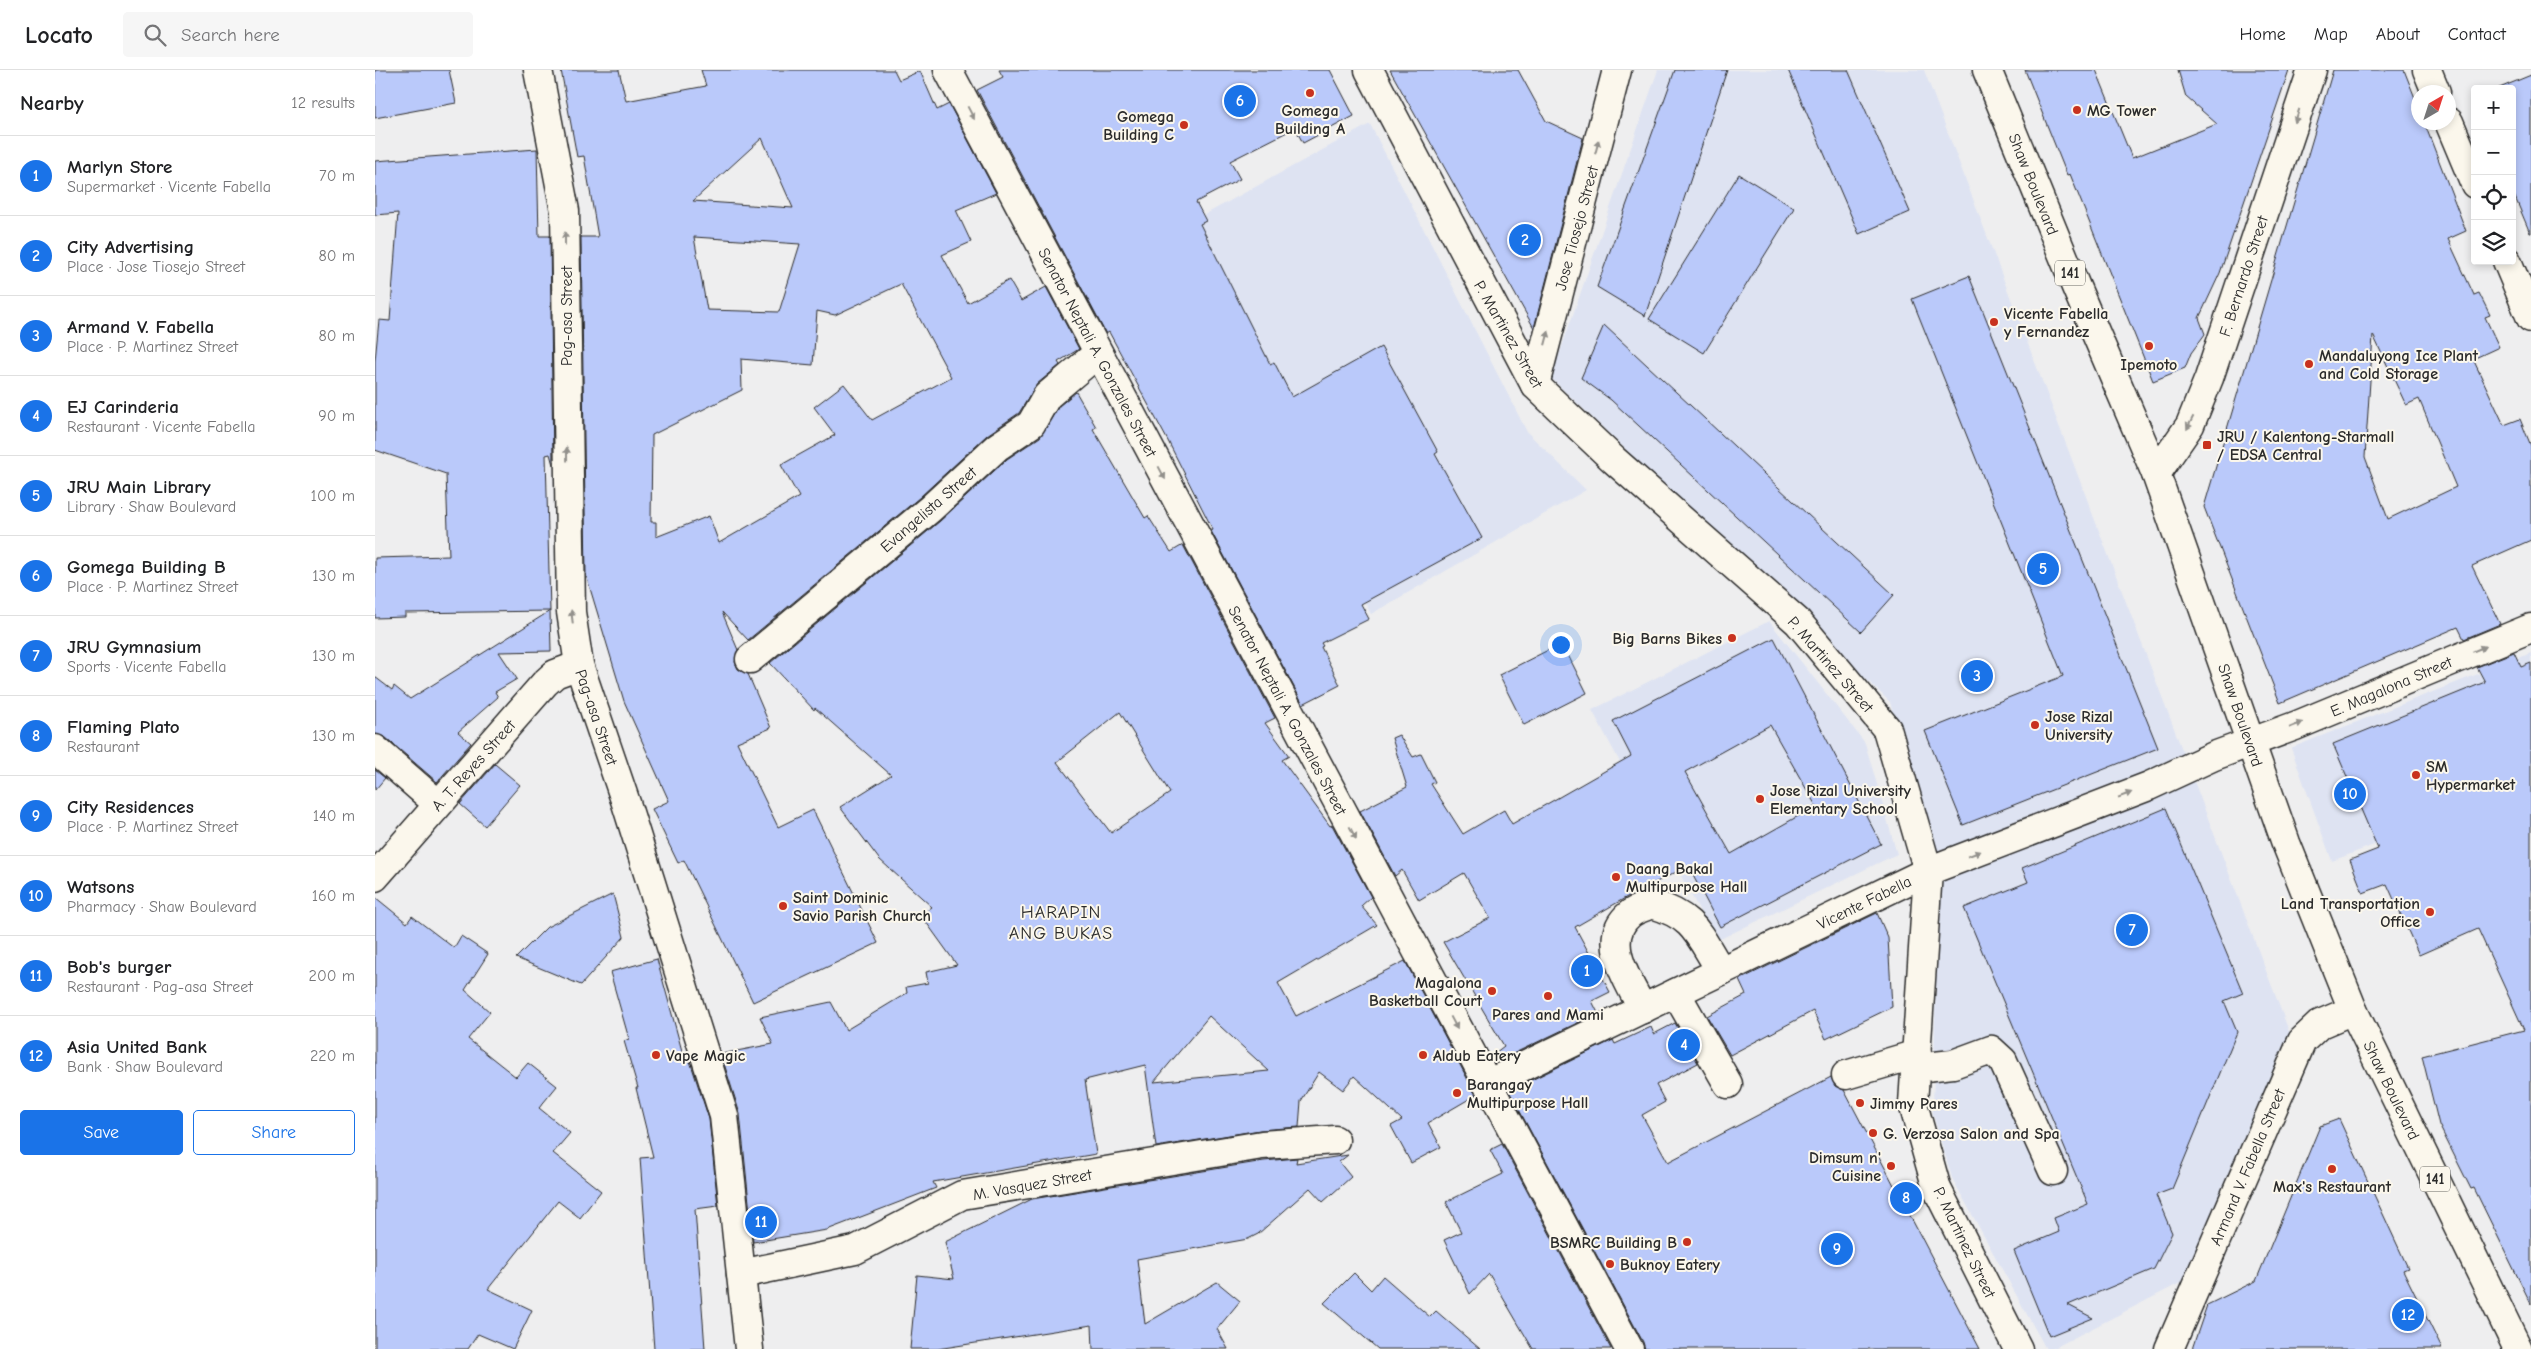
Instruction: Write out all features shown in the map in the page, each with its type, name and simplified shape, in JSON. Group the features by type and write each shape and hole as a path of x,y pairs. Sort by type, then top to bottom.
{"street":[{"name":"Pag-asa Street","path":"537,70 565,211 566,431 571,612 579,665 626,803 724,1116 749,1349"},
{"name":"Senator Neptali A. Gonzales Street","path":"948,70 1629,1349"},
{"name":"P. Martinez Street","path":"1369,70 1535,385 1614,460 1798,622 1887,729 1928,871 1913,1104 1937,1189 2018,1349"},
{"name":"Jose Tiosejo Street","path":"1535,385 1617,70"},
{"name":"Shaw Boulevard","path":"1987,70 2076,287 2156,474 2286,844 2353,1010 2518,1349"},
{"name":"F. Bernardo Street","path":"2156,474 2190,425 2209,378 2312,70"},
{"path":"2427,70 2433,85"},
{"path":"2452,130 2471,175"},
{"path":"2509,265 2531,318"},
{"name":"Evangelista Street","path":"750,659 930,509 997,447 1031,424 1047,396 1098,353"},
{"name":"E. Magalona Street","path":"2251,742 2531,628"},
{"name":"A. T. Reyes Street","path":"375,876 545,683 555,674 579,665"},
{"name":"Vicente Fabella","path":"1487,1084 1928,871 2149,786 2214,756 2251,742"},
{"path":"375,749 438,804"},
{"path":"1643,1009 1616,955 1619,931 1630,914 1652,904 1671,910 1690,922 1721,971"},
{"path":"1676,993 1728,1084"},
{"name":"Armand V. Fabella Street","path":"2169,1349 2302,1041 2320,1024 2353,1010"},
{"path":"1846,1075 1916,1061 1953,1064 1991,1050 2003,1061 2053,1171"},
{"name":"M. Vasquez Street","path":"741,1274 855,1250 962,1195 1262,1144 1335,1140"}],"shaded area":[{"name":"Jose Rizal University","path":"1658,70 1924,70 2290,1034 2186,1280 2052,1349 2046,1349 1952,1178 1933,1114 1938,879 1890,702 1551,378"},
{"path":"1370,124 1527,432 1586,490 1371,614 1176,250 1204,215"},
{"name":"Jose Rizal University Elementary School","path":"1769,621 1865,743 1897,854 1716,941 1592,710"},
{"name":"SM Hypermarket","path":"2531,653 2531,913 2486,802 2332,861 2291,748"}],"building":[{"path":"375,70 449,70 456,103 375,118"},
{"path":"561,70 619,70 626,101 706,86 701,70 894,70 899,80 920,71 937,110 949,104 996,193 956,210 971,242 942,255 968,303 1009,280 1021,301 1046,287 1079,349 1058,362 1060,365 1037,384 1019,413 987,435 920,497 748,640 722,612 738,650 735,662 738,669 748,674 771,728 737,742 778,827 813,810 878,943 753,1002 684,860 678,863 652,809 669,801 624,701 586,575 581,237 598,237 584,156 577,157","holes":["762,138 793,208 693,201","694,237 800,244 779,312 707,310","901,284 951,377 872,420 844,384 814,407 835,435 781,465 799,497 719,543 709,516 656,537 656,522 651,522 652,435 742,390 741,359 813,365 817,311 835,315"]},
{"path":"999,70 1330,70 1354,116 1303,143 1295,128 1230,161 1240,179 1196,202 1206,221 1200,224 1270,364 1274,362 1292,397 1381,347 1438,452 1435,454 1482,538 1361,604 1369,619 1321,643 1323,646 1321,647 1340,685 1303,704 1211,531 1213,530 1168,441 1109,332 1106,334 977,90 1003,77"},
{"path":"1390,70 1518,70 1546,121 1583,138 1534,328"},
{"path":"1675,70 1727,70 1645,316 1597,287"},
{"path":"1788,70 1848,70 1910,212 1859,234"},
{"path":"2025,70 2096,70 2132,158 2217,124 2186,97 2178,70 2289,70 2220,273 2199,318 2205,334 2191,353 2185,368 2153,381 2070,174 2067,175"},
{"name":"Mandaluyong Ice Plant and Cold Storage","path":"2333,70 2404,70 2411,88 2411,130 2427,130 2466,231 2448,239 2474,295 2479,293 2490,315 2485,317 2499,347 2473,359 2504,425 2520,419 2531,446 2531,540 2472,566 2500,624 2464,639 2458,627 2280,703 2204,507","holes":["2373,335 2406,405 2419,399 2456,487 2388,519 2365,457"]},
{"path":"2531,75 2531,233 2516,200 2516,85 2507,85"},
{"path":"537,149 539,236 550,236 553,465 550,454 546,455 550,611 405,613 405,617 375,618 375,558 449,556 446,474 375,450 375,361 379,320 390,321 398,213 375,215 375,161"},
{"path":"1739,174 1794,208 1704,353 1649,319"},
{"path":"1969,276 2158,748 1963,825 1925,731 2063,676 1912,299"},
{"path":"1604,325 1894,595 1861,632 1611,400 1581,378"},
{"path":"1076,392 1096,427 1093,429 1145,518 1148,516 1171,552 1183,545 1275,718 1265,723 1289,756 1282,760 1330,826 1332,825 1371,897 1361,906 1377,925 1278,983 1296,1016 1405,961 1476,1095 1428,1123 1441,1147 1411,1163 1391,1126 1402,1120 1354,1076 1343,1090 1319,1072 1301,1101 1299,1127 1260,1130 1156,1147 1145,1065 1085,1080 1096,1154 933,1182 936,1188 827,1230 753,1242 740,1114 721,1054 773,1044 760,1017 831,1002 846,1030 907,993 906,987 928,983 926,972 957,965 921,915 932,907 879,859 840,807 891,775 815,708 814,710 770,663 940,521 1007,459 1040,437 1059,406","holes":["1120,712 1170,793 1111,833 1057,762","1209,1016 1269,1071 1154,1082"]},
{"path":"550,611 551,651 499,652 517,679 495,692 498,697 458,732 471,743 437,782 385,737 375,734 375,677 392,690 394,686 410,699"},
{"path":"1774,638 1881,844 1720,927 1688,866 1627,897 1575,927 1610,992 1592,1001 1598,1013 1494,1063 1491,1056 1504,1046 1443,942 1490,918 1464,873 1419,900 1402,870 1395,876 1360,811 1407,787 1392,738 1399,735 1413,757 1421,754 1435,782 1431,784 1463,834 1504,810 1512,824 1631,756 1613,721","holes":["1770,725 1816,806 1731,854 1685,772"]},
{"path":"1562,643 1587,693 1524,725 1499,675"},
{"path":"2514,652 2521,667 2531,663 2531,1304 2474,1188 2471,1189 2439,1125 2422,1056 2524,1030 2478,929 2419,955 2387,884 2363,893 2350,860 2378,849 2333,744 2485,682 2477,667"},
{"path":"495,764 520,785 485,826 460,804"},
{"path":"375,770 385,778 375,790"},
{"path":"2166,808 2243,993 2224,1001 2237,1032 2172,1189 2156,1195 2172,1233 2154,1269 2068,1305 2093,1318 2049,1336 2014,1251 2059,1232 2054,1218 2088,1204 1964,908 2028,882 2022,868"},
{"path":"613,894 624,937 581,985 516,958 547,927"},
{"path":"375,897 407,923 412,916 454,948 461,936 488,954 465,990 490,1012 468,1039 516,1077 528,1063 557,1086 539,1108 570,1133 553,1153 601,1191 580,1218 558,1201 488,1289 532,1310 513,1349 478,1334 468,1349 375,1349"},
{"path":"1877,913 1888,938 1892,1007 1826,1039 1813,1011 1730,1055 1707,1016 1746,995 1739,980"},
{"path":"657,959 685,1062 690,1061 709,1119 718,1206 695,1209 705,1349 654,1349 640,1158 653,1157 636,1088 638,1088 624,1041 629,1039 610,972"},
{"path":"1675,1023 1698,1063 1656,1085 1665,1102 1642,1115 1668,1162 1831,1077 1835,1086 1844,1090 1980,1349 1645,1349 1509,1091 1613,1040 1615,1044 1651,1027 1654,1034"},
{"path":"2339,1119 2408,1268 2403,1270 2442,1349 2192,1349 2207,1305 2256,1281 2320,1126"},
{"path":"1502,1144 1611,1349 1533,1349 1489,1274 1470,1294 1444,1240 1461,1232 1446,1202 1503,1174 1490,1150"},
{"path":"1348,1155 1339,1162 1351,1177 1323,1202 1310,1188 1258,1234 1248,1239 1137,1259 1145,1324 1217,1282 1240,1301 1217,1329 1228,1349 1093,1349 1092,1325 937,1349 910,1349 917,1275 954,1279 945,1242 1032,1199 1264,1161 1297,1158 1296,1163"},
{"path":"1354,1273 1371,1290 1383,1276 1430,1317 1436,1311 1480,1349 1378,1349 1324,1303"}],"place":[{"name":"Gomega Building A","path":"1310,93"},
{"name":"Gomega Building B","path":"1240,101"},
{"name":"MG Tower","path":"2077,110"},
{"name":"Gomega Building C","path":"1184,125"},
{"name":"City Advertising","path":"1525,240"},
{"name":"Vicente Fabella y Fernandez","path":"1994,322"},
{"name":"Ipemoto","path":"2149,346"},
{"name":"Mandaluyong Ice Plant and Cold Storage","path":"2309,364"},
{"name":"JRU / Kalentong-Starmall / EDSA Central","path":"2207,445"},
{"name":"JRU Main Library","path":"2043,569"},
{"name":"Big Barns Bikes","path":"1732,638"},
{"name":"Armand V. Fabella","path":"1977,676"},
{"name":"Jose Rizal University","path":"2035,725"},
{"name":"SM Hypermarket","path":"2416,775"},
{"name":"Watsons","path":"2350,794"},
{"name":"Jose Rizal University Elementary School","path":"1760,799"},
{"name":"Daang Bakal Multipurpose Hall","path":"1616,877"},
{"name":"Saint Dominic Savio Parish Church","path":"783,906"},
{"name":"Land Transportation Office","path":"2430,912"},
{"name":"JRU Gymnasium","path":"2132,930"},
{"name":"Marlyn Store","path":"1587,971"},
{"name":"Magalona Basketball Court","path":"1492,991"},
{"name":"Pares and Mami","path":"1548,996"},
{"name":"EJ Carinderia","path":"1684,1045"},
{"name":"Vape Magic","path":"656,1055"},
{"name":"Aldub Eatery","path":"1423,1055"},
{"name":"Barangay Multipurpose Hall","path":"1457,1093"},
{"name":"Jimmy Pares","path":"1860,1103"},
{"name":"G. Verzosa Salon and Spa","path":"1873,1133"},
{"name":"Dimsum n' Cuisine","path":"1891,1166"},
{"name":"Max's Restaurant","path":"2332,1169"},
{"name":"Flaming Plato","path":"1906,1198"},
{"name":"Bob's burger","path":"761,1222"},
{"name":"BSMRC Building B","path":"1687,1242"},
{"name":"City Residences","path":"1837,1249"},
{"name":"Buknoy Eatery","path":"1610,1264"},
{"name":"Asia United Bank","path":"2408,1315"}],"district":[{"name":"HARAPIN ANG BUKAS","path":"1061,922"}]}
